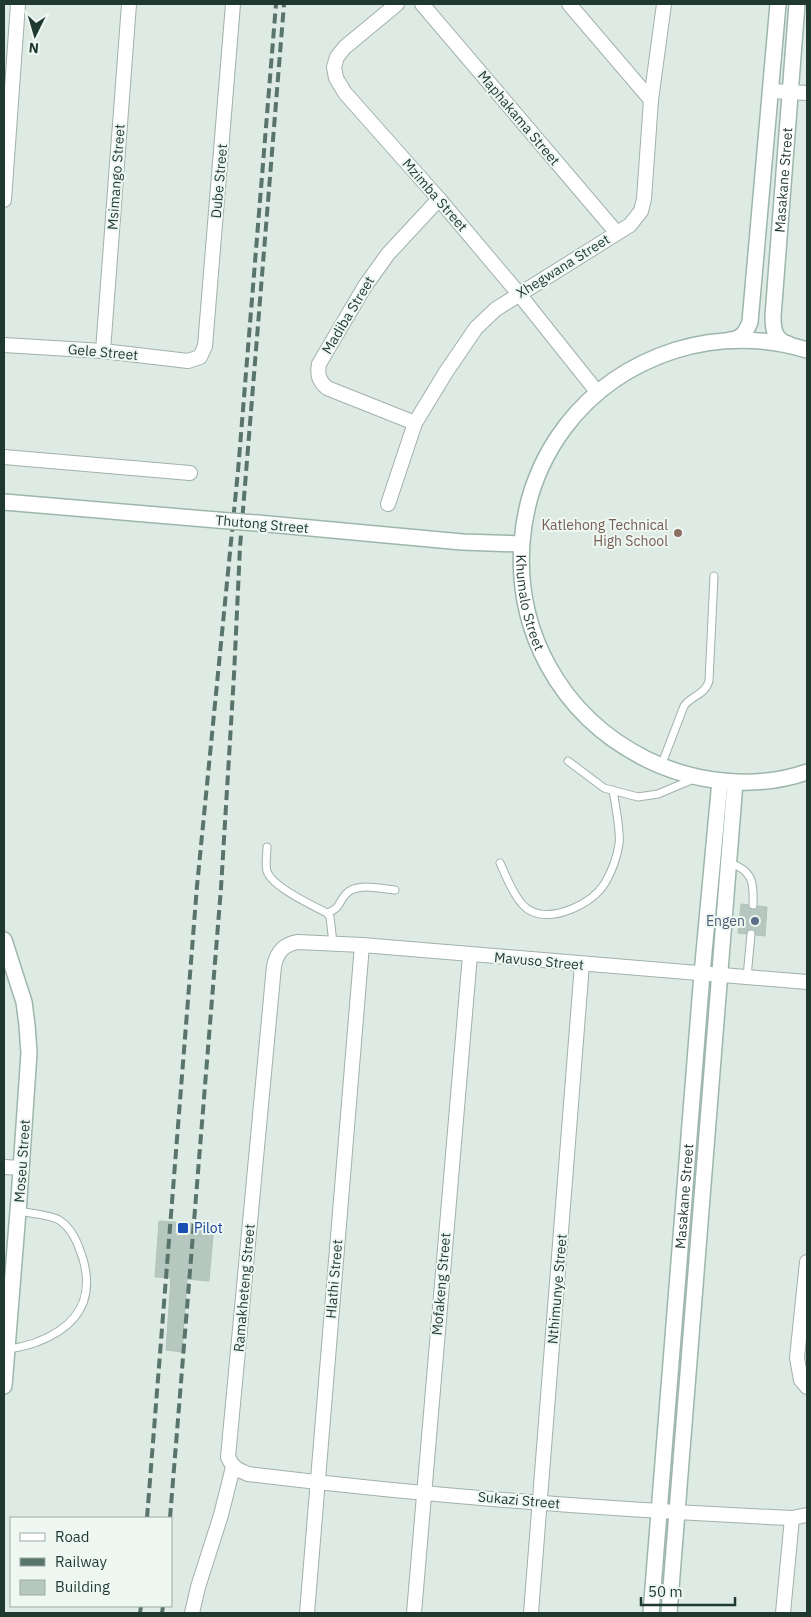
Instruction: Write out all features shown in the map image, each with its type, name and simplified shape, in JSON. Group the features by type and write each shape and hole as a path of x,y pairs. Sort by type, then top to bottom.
{"street":[{"path":"4,200 18,4"},
{"name":"Msimango Street","path":"104,351 129,4"},
{"name":"Dube Street","path":"200,357 205,346 233,4"},
{"name":"Mzimba Street","path":"397,4 345,47 337,57 334,67 336,78 344,93 439,199 519,294 598,393"},
{"name":"Maphakama Street","path":"422,4 616,232"},
{"path":"569,4 651,100"},
{"name":"Xhegwana Street","path":"388,504 415,422 476,328 496,308 630,225 641,211 644,199 651,100 664,4"},
{"name":"Masakane Street","path":"729,340 738,339 746,332 750,322 778,4"},
{"name":"Masakane Street","path":"796,4 773,316 776,336 782,343 800,348"},
{"path":"771,91 807,93"},
{"name":"Madiba Street","path":"415,422 328,388 318,379 318,372 319,364 365,286 388,254 439,199"},
{"name":"Khumalo Street","path":"800,348 761,340 729,340 693,345 659,356 627,372 598,393 568,424 552,446 537,477 526,510 521,544 522,584 530,623 544,660 561,688 593,724 625,748 661,766 698,777 728,781 769,780 807,772"},
{"name":"Gele Street","path":"4,345 104,351 188,361 200,357"},
{"path":"4,457 190,473"},
{"name":"Thutong Street","path":"4,502 462,542 521,544"},
{"name":"Masakane Street","path":"669,1613 729,863 728,781"},
{"name":"Masakane Street","path":"651,1613 702,974 728,781"},
{"name":"Moseu Street","path":"4,940 22,993 28,1034 28,1071 22,1168 4,1386"},
{"name":"Mavuso Street","path":"276,956 290,943 333,943 807,982"},
{"name":"Hlathi Street","path":"307,1613 362,945"},
{"name":"Mofakeng Street","path":"414,1613 470,955"},
{"name":"Ramakheteng Street","path":"192,1613 233,1466 228,1457 276,956"},
{"name":"Nthimunye Street","path":"531,1613 582,964"},
{"path":"4,1167 22,1168"},
{"path":"807,1262 797,1358 801,1380 807,1387"},
{"name":"Sukazi Street","path":"233,1466 238,1471 248,1474 317,1483 540,1503 678,1513 792,1518 807,1516"},
{"path":"784,1613 792,1518"}],"lane":[{"path":"661,766 684,706 688,700 708,688 714,576"},
{"path":"568,761 604,788 638,797 658,794 698,777"},
{"path":"500,863 518,899 530,911 546,914 564,913 583,904 604,885 613,867 620,842 613,790"},
{"path":"267,847 266,869 272,880 327,913 330,917 333,943"},
{"path":"729,863 738,866 752,880 754,890 753,906"},
{"path":"327,913 336,910 346,894 352,890 366,887 395,890"},
{"path":"747,977 751,934"},
{"path":"7,1350 36,1343 54,1334 72,1321 83,1306 88,1287 86,1269 73,1233 58,1220 18,1211"}],"building":[{"path":"741,904 767,907 765,936 738,933"},
{"name":"Pilot","path":"159,1221 214,1225 209,1281 187,1279 182,1352 166,1350 171,1278 155,1277"}],"railway":[{"path":"147,1517 197,886 238,471 276,4"},
{"path":"170,1517 221,888 240,547 284,4"},
{"path":"140,1613 141,1607"},
{"path":"162,1613 163,1607"}],"place":[{"name":"Katlehong Technical High School","path":"678,533"},
{"name":"Engen","path":"755,921"},
{"name":"Pilot","path":"183,1228"}]}
